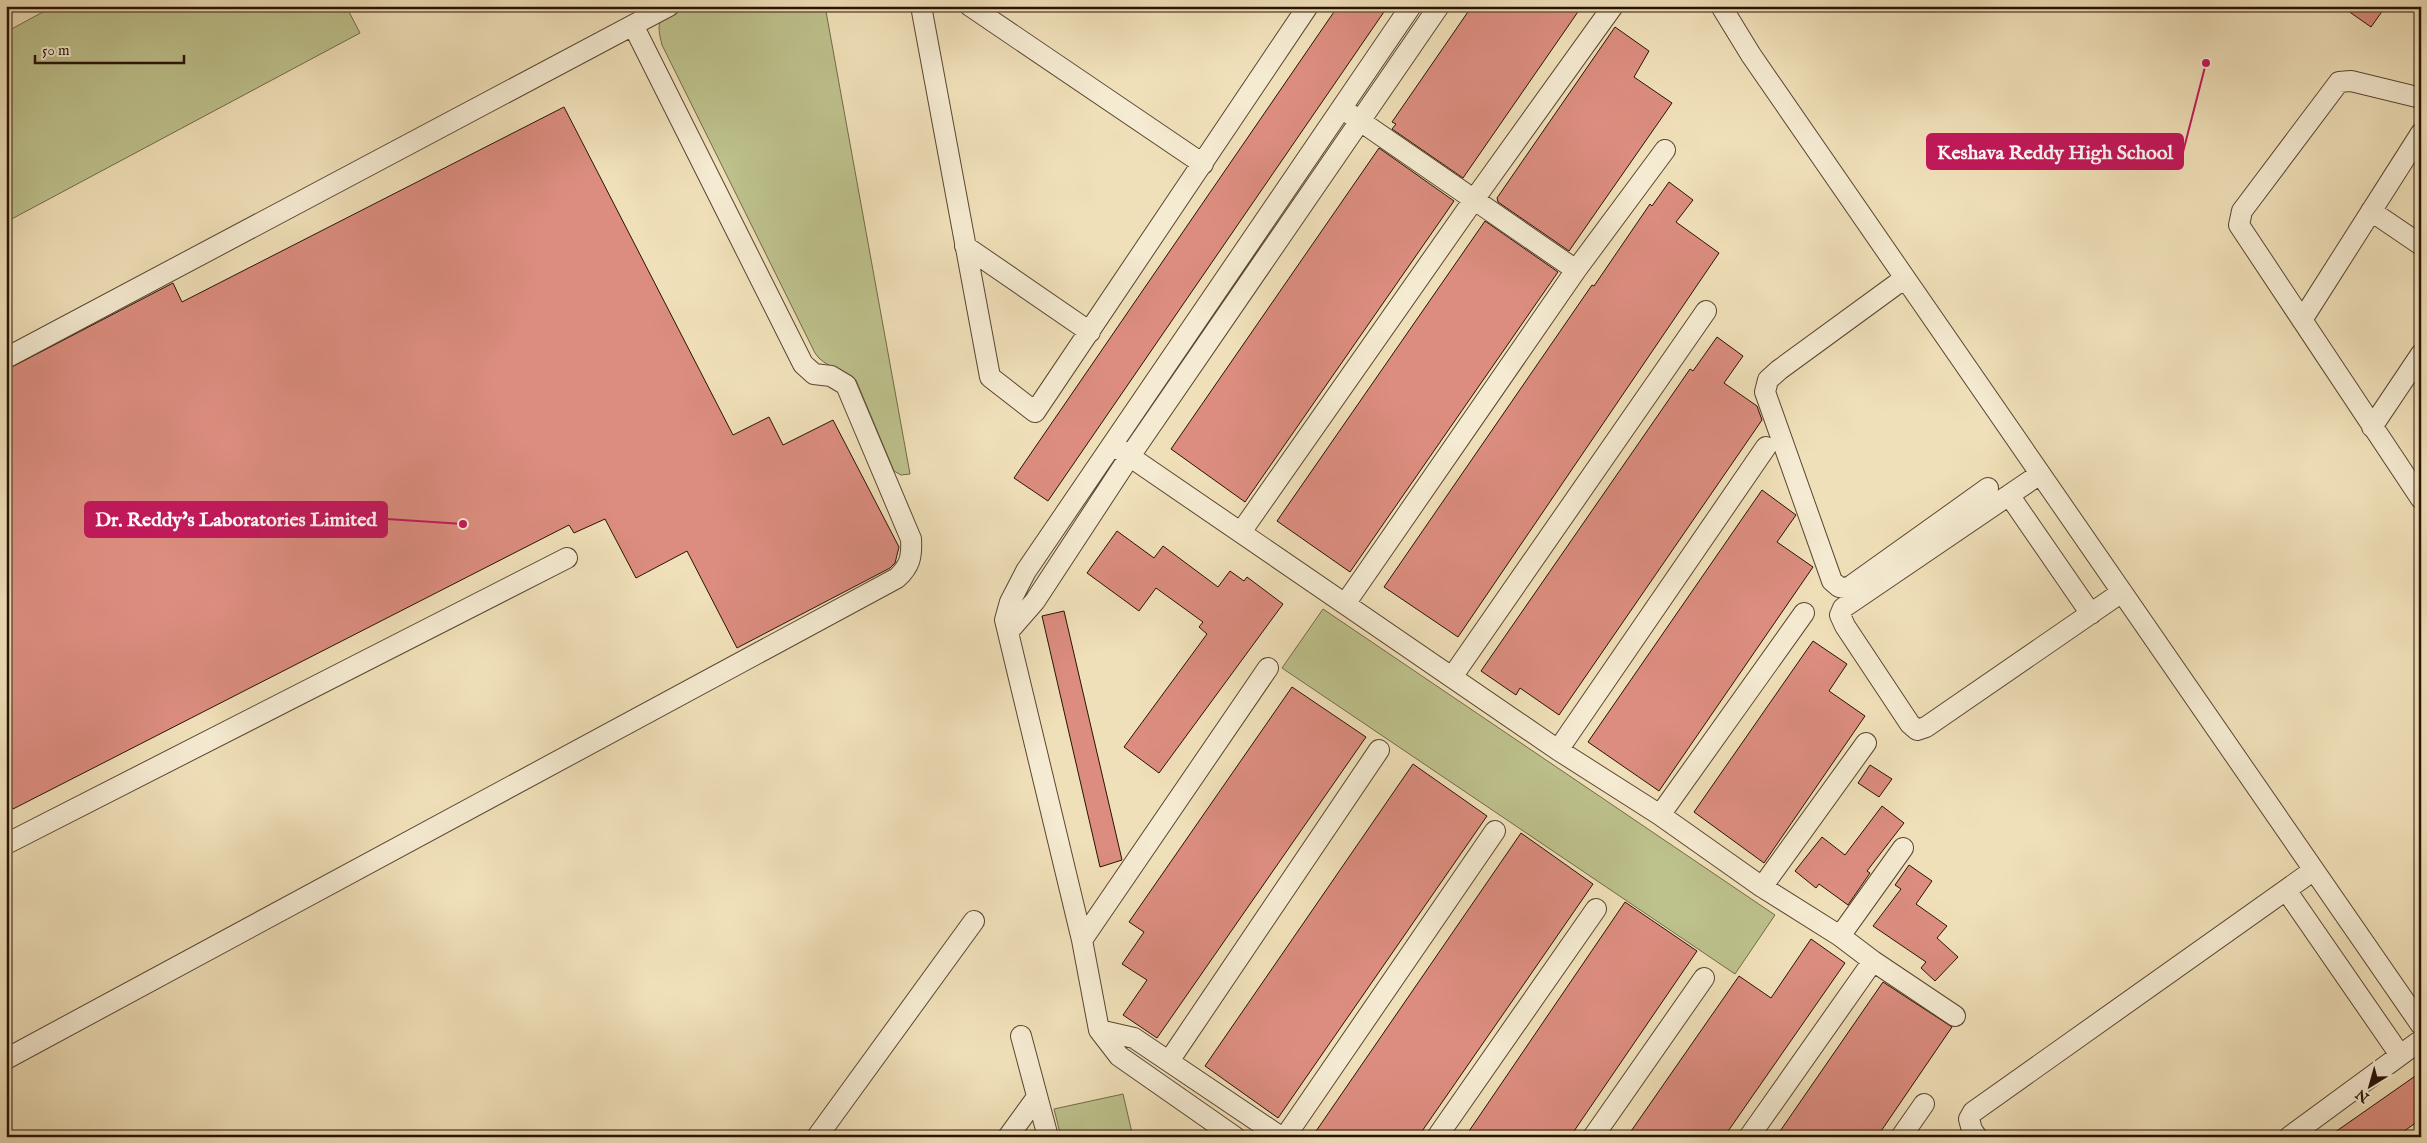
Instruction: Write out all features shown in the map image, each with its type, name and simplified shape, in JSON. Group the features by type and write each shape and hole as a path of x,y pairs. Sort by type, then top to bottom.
{"street":[{"path":"6,358 669,6"},
{"path":"921,6 990,377 1035,412 1308,6"},
{"path":"970,6 1203,164"},
{"path":"1234,1137 1120,1056 1099,1030 1082,940 1008,632 1035,601 1122,450 1340,107 1410,6"},
{"path":"1122,450 1361,122 1439,6"},
{"path":"1241,532 1473,201 1613,6"},
{"path":"1721,6 1751,55 2421,1025"},
{"path":"6,1059 897,578 904,572 912,559 911,539 846,385 831,376 814,374 803,364 633,25"},
{"path":"2421,98 2351,81 2339,82 2242,211 2239,225 2421,499"},
{"path":"1340,107 1473,201 1576,270"},
{"path":"2302,320 2421,133"},
{"path":"1345,604 1576,270 1665,150"},
{"path":"2372,211 2421,245"},
{"path":"965,246 1090,332"},
{"path":"1905,278 1779,370 1768,380 1765,392 1832,581 1839,587 1848,588 1988,488"},
{"path":"1452,677 1706,311"},
{"path":"2372,427 2421,354"},
{"path":"1558,750 1766,447"},
{"path":"1122,450 1558,750 1660,815 1762,887 1840,936 1873,961 1956,1016"},
{"path":"2040,474 1844,608 1840,615 1845,626 1910,724 1917,730 1926,727 2122,592"},
{"path":"2009,495 2091,614"},
{"path":"6,844 567,558"},
{"path":"1660,815 1804,613"},
{"path":"1082,940 1268,668"},
{"path":"1762,887 1866,743"},
{"path":"1169,1061 1379,750"},
{"path":"1285,1137 1495,831"},
{"path":"1840,936 1903,848"},
{"path":"1976,1137 1969,1119 1973,1112 2314,870"},
{"path":"2286,890 2400,1055"},
{"path":"1437,1137 1596,909"},
{"path":"817,1137 974,921"},
{"path":"1749,1137 1873,961"},
{"path":"1593,1137 1704,978"},
{"path":"1099,1030 1134,1038 1281,1137"},
{"path":"1021,1036 1048,1137"},
{"path":"2289,1137 2421,1040"},
{"path":"1008,1137 1037,1097"},
{"path":"1901,1137 1924,1104"}],"green space":[{"path":"54,6 346,6 360,33 6,222 6,32"},
{"path":"679,6 825,6 910,474 901,475 894,471 856,380 824,362 815,353 662,45 659,31 660,21"},
{"path":"1323,609 1775,915 1735,974 1282,668"},
{"path":"1123,1094 1133,1137 1061,1137 1054,1109"}],"building":[{"path":"1338,6 1388,6 1048,501 1014,478"},
{"path":"1472,6 1582,6 1463,178 1392,129 1396,124 1392,122"},
{"path":"2341,6 2386,6 2371,27"},
{"path":"1615,27 1649,51 1634,77 1672,103 1569,251 1498,202 1497,198"},
{"path":"564,107 733,435 769,417 783,445 833,420 899,547 895,563 890,568 737,648 687,551 636,578 605,519 574,533 569,525 13,809 6,797 6,370 173,283 182,302"},
{"path":"1379,148 1454,201 1245,502 1171,449"},
{"path":"1669,182 1693,200 1676,222 1719,253 1458,637 1384,587 1592,285 1594,286 1650,204 1652,206"},
{"path":"1485,221 1558,272 1350,572 1277,521"},
{"path":"1717,337 1743,356 1724,383 1757,406 1762,420 1559,715 1520,688 1516,695 1481,671 1690,369 1693,371"},
{"path":"1762,490 1796,515 1777,542 1813,567 1659,791 1588,742"},
{"path":"1117,531 1154,558 1163,546 1218,587 1230,571 1244,581 1247,577 1283,604 1159,773 1124,747 1207,634 1199,627 1203,622 1156,588 1139,611 1087,573"},
{"path":"1064,611 1122,860 1100,867 1042,616"},
{"path":"1813,641 1847,664 1829,691 1865,716 1764,863 1694,812"},
{"path":"1292,687 1366,737 1157,1038 1123,1015 1147,980 1122,964 1144,932 1129,922"},
{"path":"1413,764 1487,816 1278,1118 1205,1066"},
{"path":"1870,765 1892,779 1879,797 1858,783"},
{"path":"1882,806 1904,823 1867,871 1870,873 1848,905 1819,884 1816,888 1795,871 1822,837 1845,855"},
{"path":"1521,833 1593,884 1418,1137 1312,1137"},
{"path":"1909,865 1932,881 1916,904 1947,926 1937,938 1958,957 1935,981 1921,968 1926,962 1873,926 1901,889 1895,885"},
{"path":"1625,902 1697,951 1570,1137 1465,1137"},
{"path":"1811,939 1845,963 1724,1137 1627,1137 1739,976 1771,998"},
{"path":"1883,982 1952,1027 1877,1137 1776,1137"},
{"path":"2421,1072 2421,1119 2396,1137 2328,1137"}],"place":[{"name":"Keshava Reddy High School","path":"2206,63"},
{"name":"Dr. Reddy's Laboratories Limited","path":"463,524"}]}
